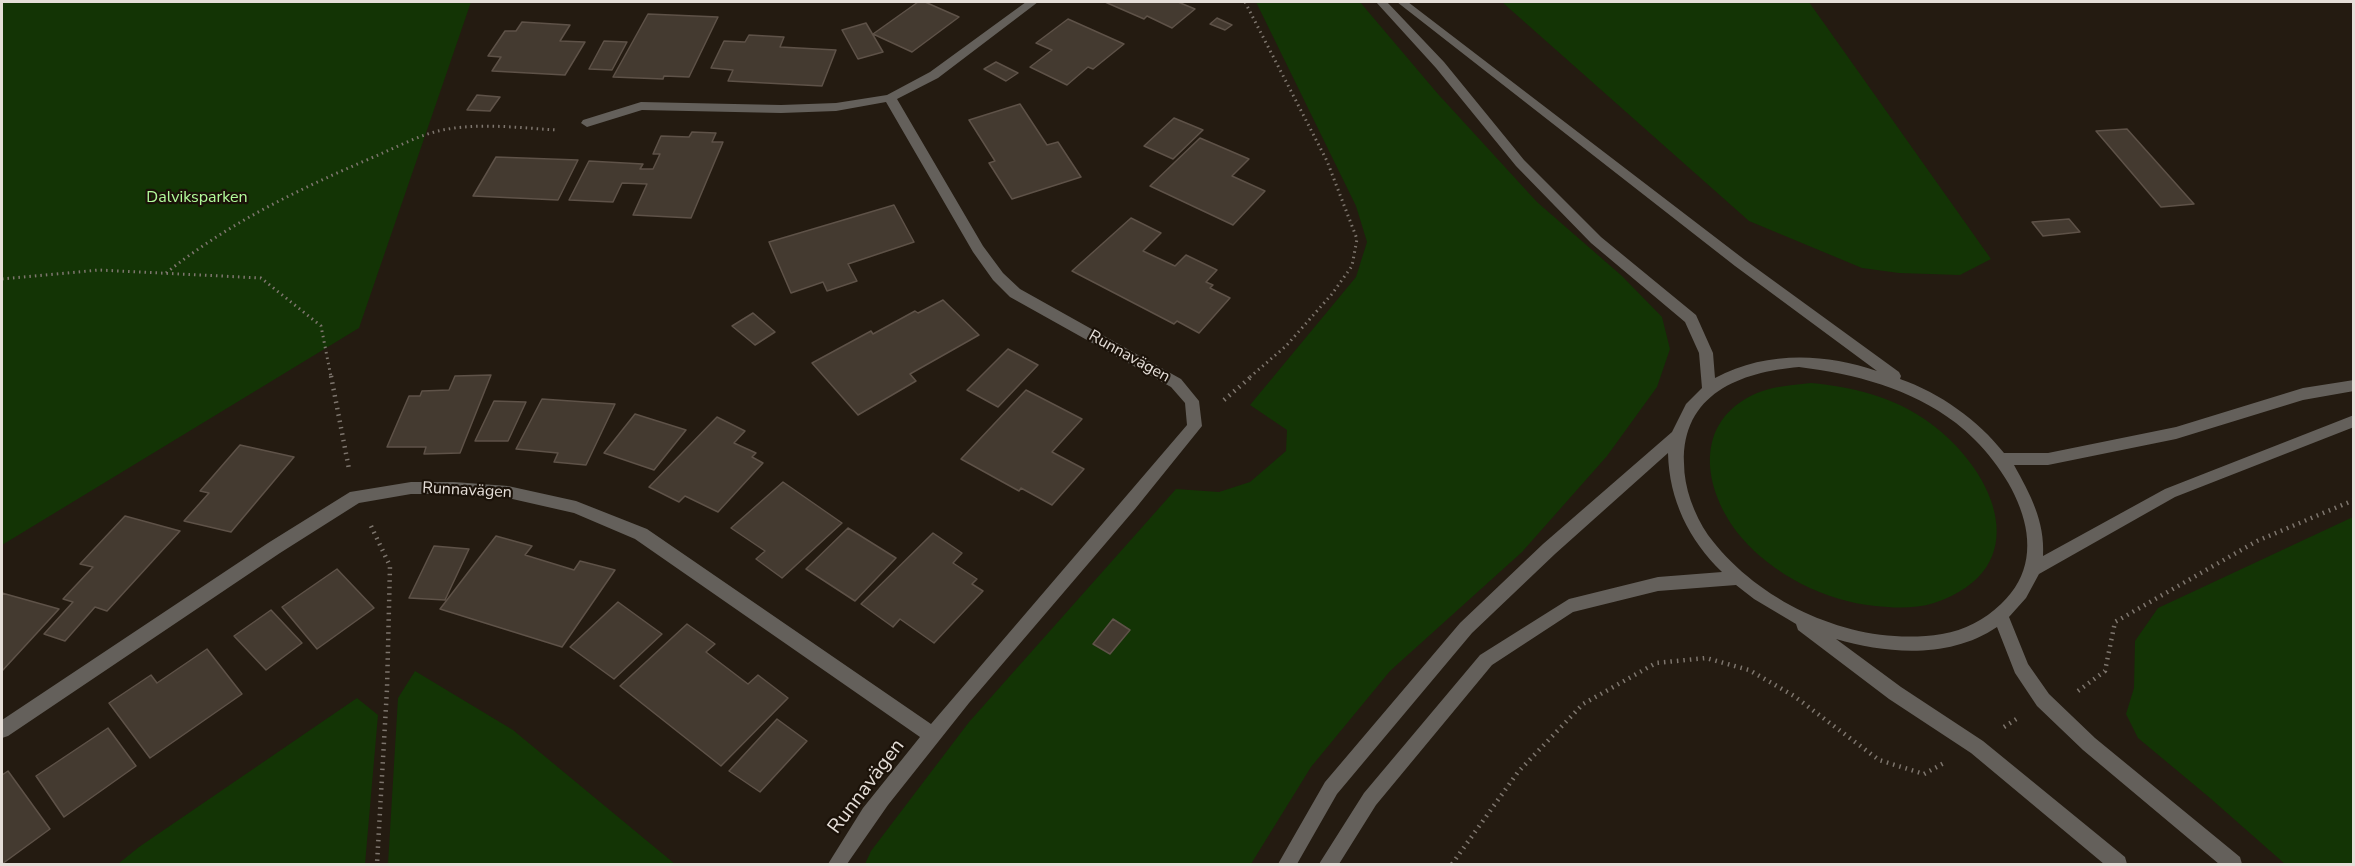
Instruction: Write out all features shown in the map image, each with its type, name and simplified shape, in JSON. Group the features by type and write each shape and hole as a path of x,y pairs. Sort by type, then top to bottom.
{"street":[{"path":"587,123 641,106 781,110 836,107 890,98 934,75 1032,2"},
{"path":"1381,2 1440,65 1520,163 1596,240 1691,319 1706,353 1708,390"},
{"path":"1402,2 1740,263 1911,389 1961,420 2002,459 2019,486 2031,514 2036,542 2033,569 2021,595 2001,617 1987,626 1952,639 1911,644 1867,640 1844,634 1780,608"},
{"name":"Runnavägen","path":"837,864 855,832 966,693 1104,538 1195,426 1192,401 1176,383 1025,299 1001,283 960,220 890,98"},
{"path":"1911,389 1866,372 1799,362 1758,367 1732,377 1708,390 1689,411 1678,436 1675,458 1677,481 1684,506 1697,531 1715,555 1738,578 1895,693 1977,747 2118,864"},
{"path":"2002,459 2048,459 2176,433 2303,394 2354,385"},
{"path":"2033,569 2170,493 2354,421"},
{"path":"1287,864 1331,788 1466,628 1549,549 1678,436"},
{"name":"Runnavägen","path":"2,730 274,548 356,497 411,488 508,492 576,507 641,534 933,736"},
{"path":"1328,864 1370,799 1486,660 1569,606 1658,584 1738,578"},
{"path":"2001,617 2021,668 2043,700 2089,744 2232,864"}],"path":[{"path":"1195,426 1286,346 1332,294 1352,266 1357,239 1328,161 1245,2"},
{"path":"166,273 194,250 237,223 337,172 409,142 447,129 476,127 557,130 587,123"},
{"path":"2,279 99,270 261,278 321,326 351,481 356,497 390,566 387,689 377,864"}],"green space":[{"name":"Dalviksparken","path":"2,2 471,2 359,328 2,545"},
{"path":"1256,2 1360,2 1438,94 1537,202 1622,276 1662,317 1670,349 1657,387 1607,456 1522,552 1390,671 1311,767 1251,864 865,864 871,851 969,722 1176,489 1219,492 1250,482 1286,451 1287,430 1250,405 1356,277 1367,242 1356,206"},
{"path":"1502,2 1809,2 1991,259 1960,275 1899,273 1862,268 1749,221"},
{"path":"1811,383 1858,391 1903,406 1930,423 1954,443 1973,467 1988,493 1996,519 1996,544 1986,567 1966,588 1934,603 1919,606 1904,608 1856,603 1802,584 1769,563 1741,537 1718,499 1712,478 1710,458 1713,438 1722,421 1736,405 1757,393 1777,387"},
{"path":"2353,517 2353,864 2285,864 2138,738 2126,714 2134,688 2135,641 2158,608"},
{"path":"415,671 513,730 675,864 388,864 398,698"},
{"path":"357,698 378,715 365,864 118,864 139,847"}],"building":[{"path":"918,2 925,2 959,17 912,52 873,34"},
{"path":"1105,2 1178,2 1195,9 1172,28 1147,16 1144,19"},
{"path":"648,14 718,17 689,77 664,76 663,79 613,77"},
{"path":"1217,18 1232,25 1225,30 1210,24"},
{"path":"1068,19 1124,44 1093,69 1088,67 1067,85 1030,67 1052,50 1036,43"},
{"path":"522,22 570,25 560,41 585,42 565,75 492,71 501,57 488,56 505,31 516,31"},
{"path":"866,23 883,52 858,59 842,30"},
{"path":"749,35 784,37 780,47 836,50 822,86 728,81 733,70 711,68 724,41 745,42"},
{"path":"604,41 627,42 612,70 589,69"},
{"path":"996,62 1018,73 1006,81 984,69"},
{"path":"477,95 500,97 490,111 467,110"},
{"path":"1020,104 1047,145 1058,142 1081,177 1012,199 989,163 995,161 969,120"},
{"path":"1174,118 1203,130 1173,159 1144,146"},
{"path":"2127,129 2194,204 2161,207 2096,131"},
{"path":"692,132 716,133 712,142 723,142 691,218 633,215 647,184 622,183 613,202 569,200 589,161 643,164 640,169 653,169 660,154 653,154 661,136 689,137"},
{"path":"1200,138 1249,159 1232,176 1265,191 1233,225 1150,186"},
{"path":"496,157 578,160 558,200 473,196"},
{"path":"894,205 914,242 848,264 857,281 827,291 823,282 791,293 769,242"},
{"path":"1131,218 1161,233 1143,251 1175,266 1186,255 1217,270 1206,282 1213,285 1210,288 1230,298 1199,333 1177,321 1174,324 1072,271"},
{"path":"2069,219 2080,232 2043,236 2032,222"},
{"path":"943,300 979,335 910,374 916,381 858,415 812,363 871,331 873,334 915,311 918,313"},
{"path":"753,313 775,332 755,345 732,326"},
{"path":"1008,349 1038,365 998,407 967,390"},
{"path":"491,375 460,453 424,454 426,447 387,447 409,396 420,396 422,391 449,390 455,376"},
{"path":"1026,390 1082,419 1052,452 1084,469 1052,505 1021,488 1019,491 961,459"},
{"path":"542,399 615,404 586,465 554,462 558,453 516,449"},
{"path":"494,401 526,402 508,441 475,441"},
{"path":"635,414 686,430 654,470 604,453"},
{"path":"717,417 745,431 734,443 756,453 752,457 763,463 718,512 685,496 679,502 649,487"},
{"path":"240,445 294,457 231,532 184,521 209,493 200,491"},
{"path":"783,482 842,523 782,578 756,559 765,551 731,528"},
{"path":"125,516 180,531 107,611 95,607 65,641 44,634 73,602 63,599 93,567 80,564"},
{"path":"848,528 896,558 855,601 806,569"},
{"path":"933,533 962,553 953,563 977,579 972,584 983,591 934,643 900,619 893,627 861,604"},
{"path":"496,536 532,546 525,555 574,570 580,561 615,570 562,647 440,609"},
{"path":"434,546 469,549 445,600 409,598"},
{"path":"337,569 374,608 317,649 282,607"},
{"path":"2,593 59,609 2,671"},
{"path":"618,602 662,634 614,679 570,647"},
{"path":"271,610 302,643 266,670 234,636"},
{"path":"1113,619 1130,630 1110,654 1093,644"},
{"path":"687,624 715,644 706,652 748,684 758,675 788,698 721,766 620,686"},
{"path":"207,649 242,694 150,758 109,703 151,675 157,683"},
{"path":"777,719 807,741 760,792 729,771"},
{"path":"108,728 136,766 64,817 36,776"},
{"path":"8,771 50,829 2,864 2,775"}]}
